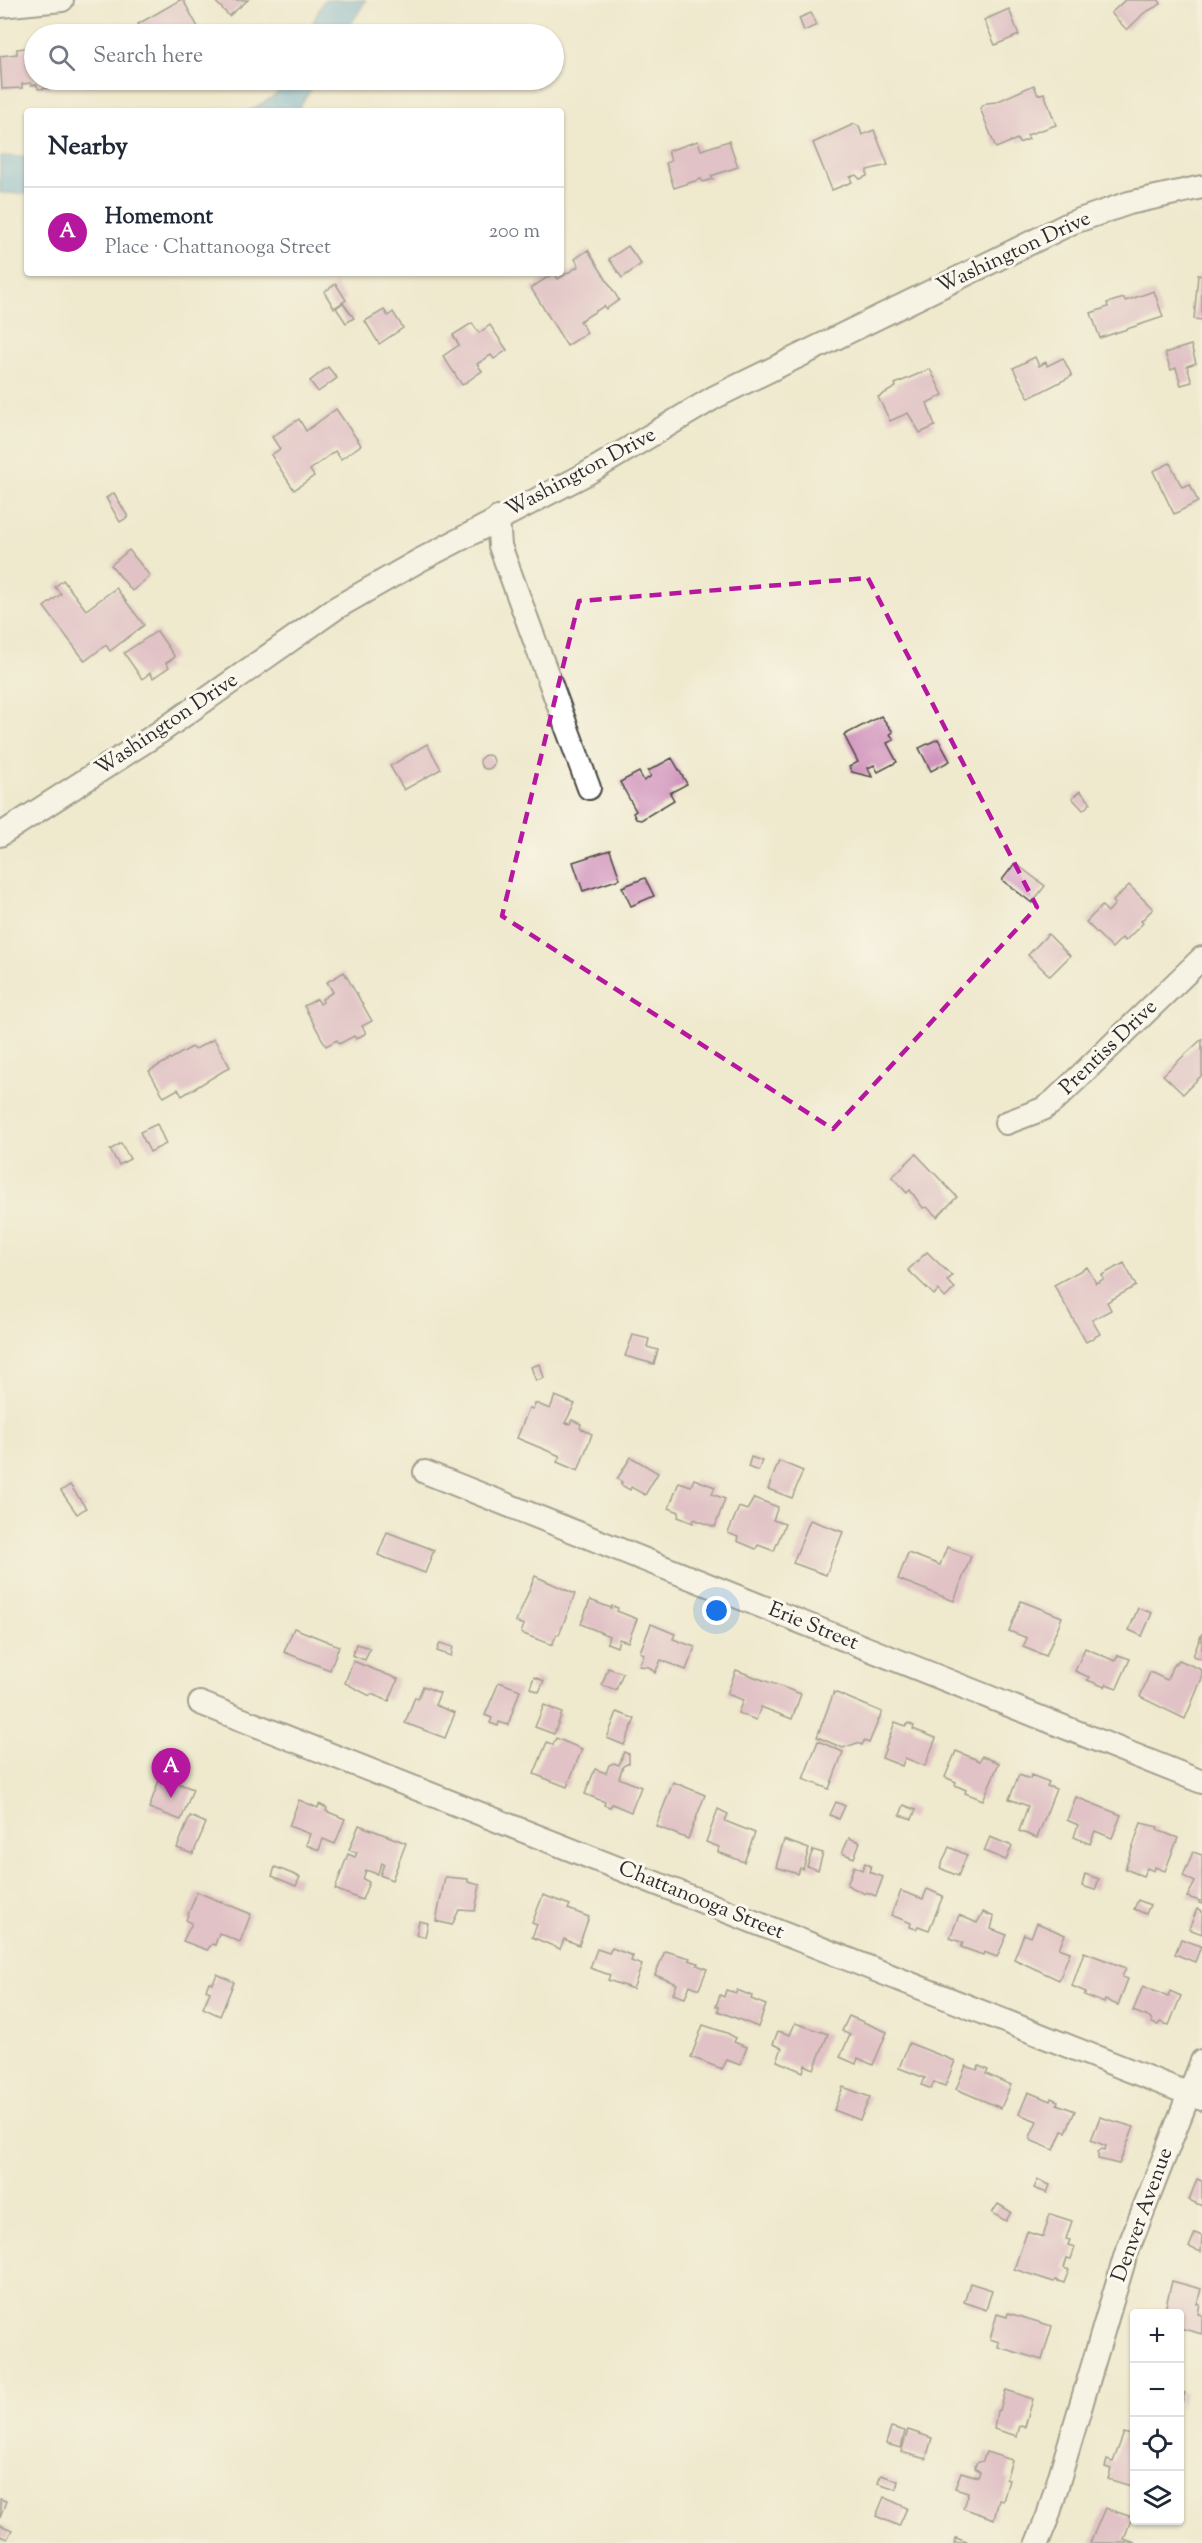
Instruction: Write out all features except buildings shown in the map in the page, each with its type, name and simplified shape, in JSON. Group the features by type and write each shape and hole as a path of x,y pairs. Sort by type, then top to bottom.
{"street":[{"path":"0,6 62,0"},
{"name":"Washington Drive","path":"0,835 160,732 336,608 420,560 618,456 715,397 1071,223 1136,201 1202,187"},
{"path":"498,518 500,546 589,788"},
{"name":"Prentiss Drive","path":"1006,1123 1043,1109 1054,1101 1202,958"},
{"name":"Erie Street","path":"425,1472 1202,1782"},
{"name":"Chattanooga Street","path":"200,1703 1196,2097"},
{"name":"Denver Avenue","path":"1037,2543 1048,2516 1126,2254 1196,2097 1202,2061"}],"highlighted area":[{"path":"868,578 1037,907 833,1129 502,916 579,601"}],"water":[{"path":"324,0 366,0 351,24 312,24"},
{"path":"279,90 311,90 299,108 254,108 276,95"},
{"path":"0,156 24,157 24,194 0,193"}],"place":[{"name":"Homemont","path":"171,1798"}]}
